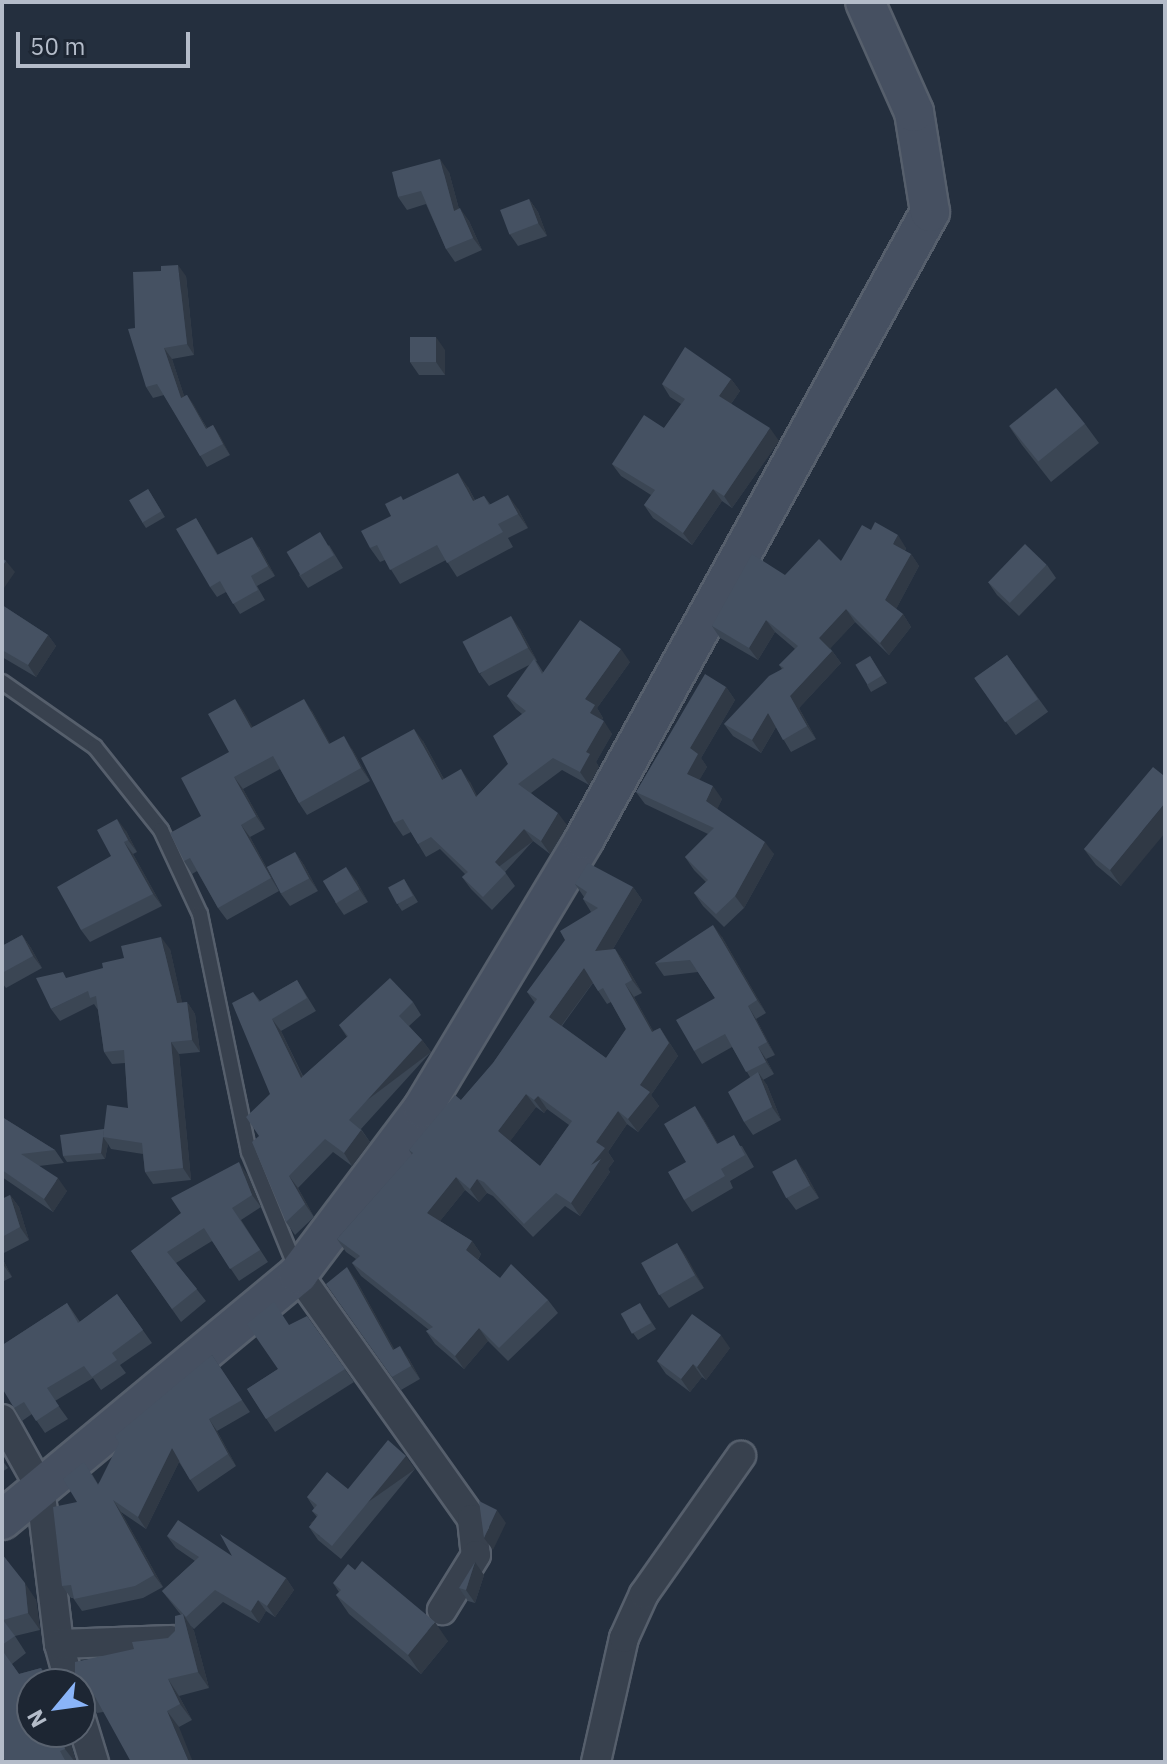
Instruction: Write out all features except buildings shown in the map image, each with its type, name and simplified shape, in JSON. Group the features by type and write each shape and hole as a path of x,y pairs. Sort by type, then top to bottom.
{"street":[{"path":"2,1520 298,1274 423,1108 584,840 930,212 914,112 865,2"},
{"path":"298,1274 472,1519 476,1555 442,1610"},
{"path":"2,1419 40,1487 59,1644 66,1668"},
{"path":"596,1762 624,1638 644,1594 741,1456"},
{"path":"59,1644 171,1640"}],"lane":[{"path":"2,682 95,747 161,830 200,914 249,1152 298,1274"}]}
